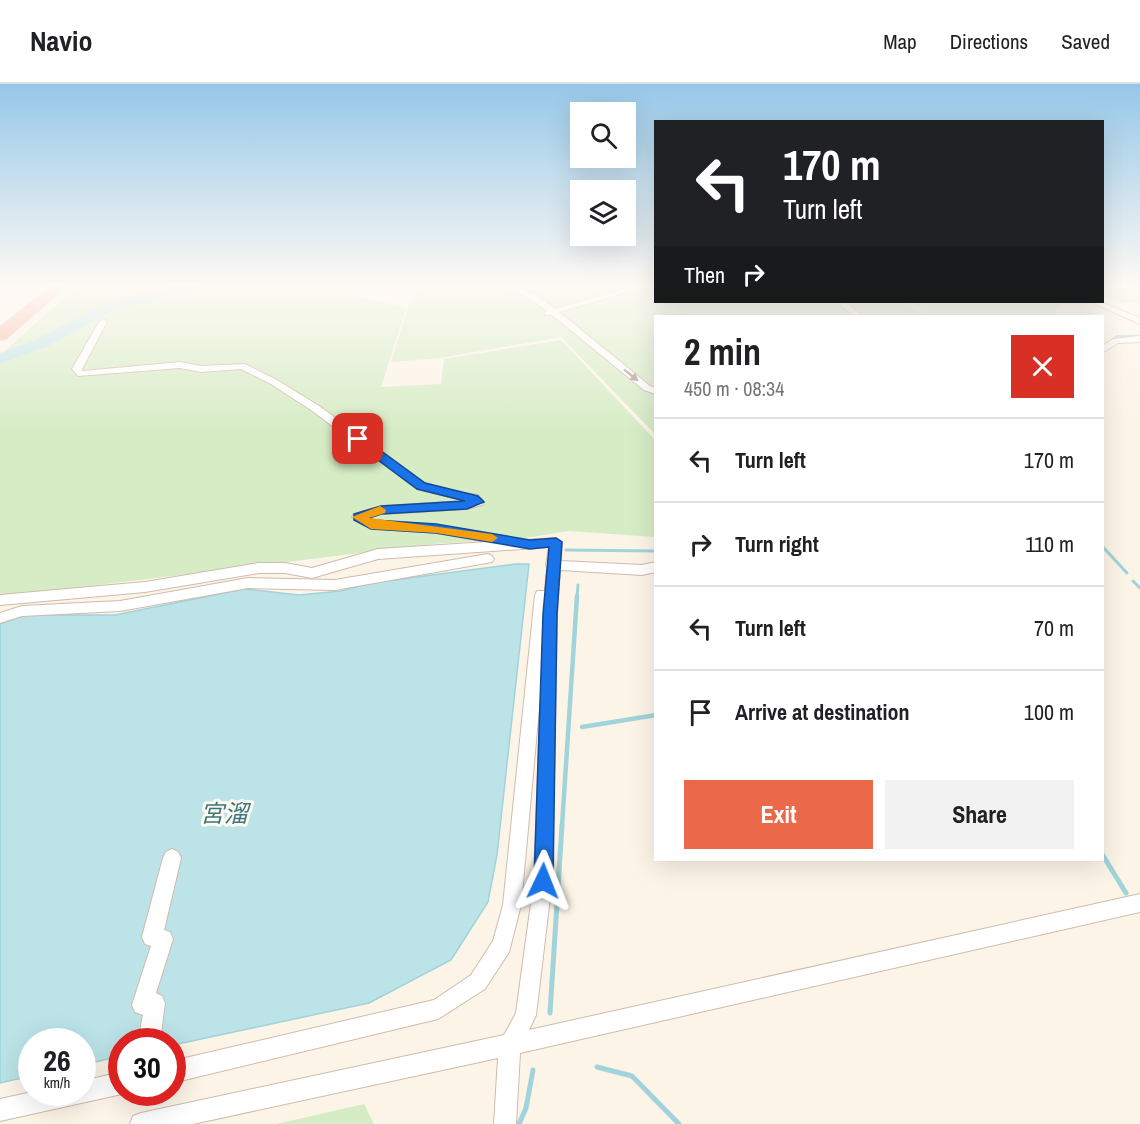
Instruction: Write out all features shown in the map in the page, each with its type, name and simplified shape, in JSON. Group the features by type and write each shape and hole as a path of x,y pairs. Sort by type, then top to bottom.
{"street":[{"path":"96,335 77,369 81,374 180,365 201,369 242,366 274,382 315,408 421,486 455,496 474,498 478,502 467,505 381,510 358,517 371,524 436,529 543,555 642,570 654,567"},
{"path":"581,335 646,388 654,390"},
{"path":"1104,349 1116,341 1140,339"},
{"path":"0,600 146,587 259,568 285,568 312,573 378,554 543,555"},
{"path":"505,1124 510,1045 526,1015 543,881 543,555"},
{"path":"186,1069 438,1009 478,982 502,945 512,905 543,555"},
{"path":"0,618 22,611 120,606 248,583 335,585 488,558"},
{"path":"151,1028 155,1003 142,1005 163,939 152,937 172,858"},
{"path":"141,1124 510,1045 1140,903"},
{"path":"0,1110 108,1086"}],"green space":[{"path":"23,335 398,335 381,387 441,384 444,359 561,340 654,439 654,537 569,531 525,538 433,544 0,597 0,355"},
{"path":"400,335 654,335 654,433 561,337 440,358 391,362"},
{"path":"364,1104 374,1124 276,1124"}],"water":[{"name":"宮溜","path":"529,564 497,855 488,902 451,960 369,1003 186,1042 186,1028 108,1028 108,1059 96,1062 96,1028 18,1028 18,1079 0,1083 0,624 25,615 115,615 244,589 299,595 341,591 371,583"}],"waterway":[{"path":"0,359 58,335"},
{"path":"1110,342 1117,336 1140,336"},
{"path":"1104,548 1127,573"},
{"path":"566,550 654,551"},
{"path":"1133,581 1140,588"},
{"path":"577,597 578,585"},
{"path":"562,826 577,596"},
{"path":"582,727 654,715"},
{"path":"550,1013 562,825"},
{"path":"1104,857 1126,893"},
{"path":"597,1067 632,1076 679,1124"},
{"path":"519,1124 526,1108 533,1070"}],"slow traffic":[{"path":"380,510 358,517 371,524 436,529 492,538"}],"route":[{"path":"358,439 421,486 455,496 474,498 478,502 467,505 381,510 358,517 371,524 436,529 530,544 556,542 552,565 550,614 543,881"}]}
